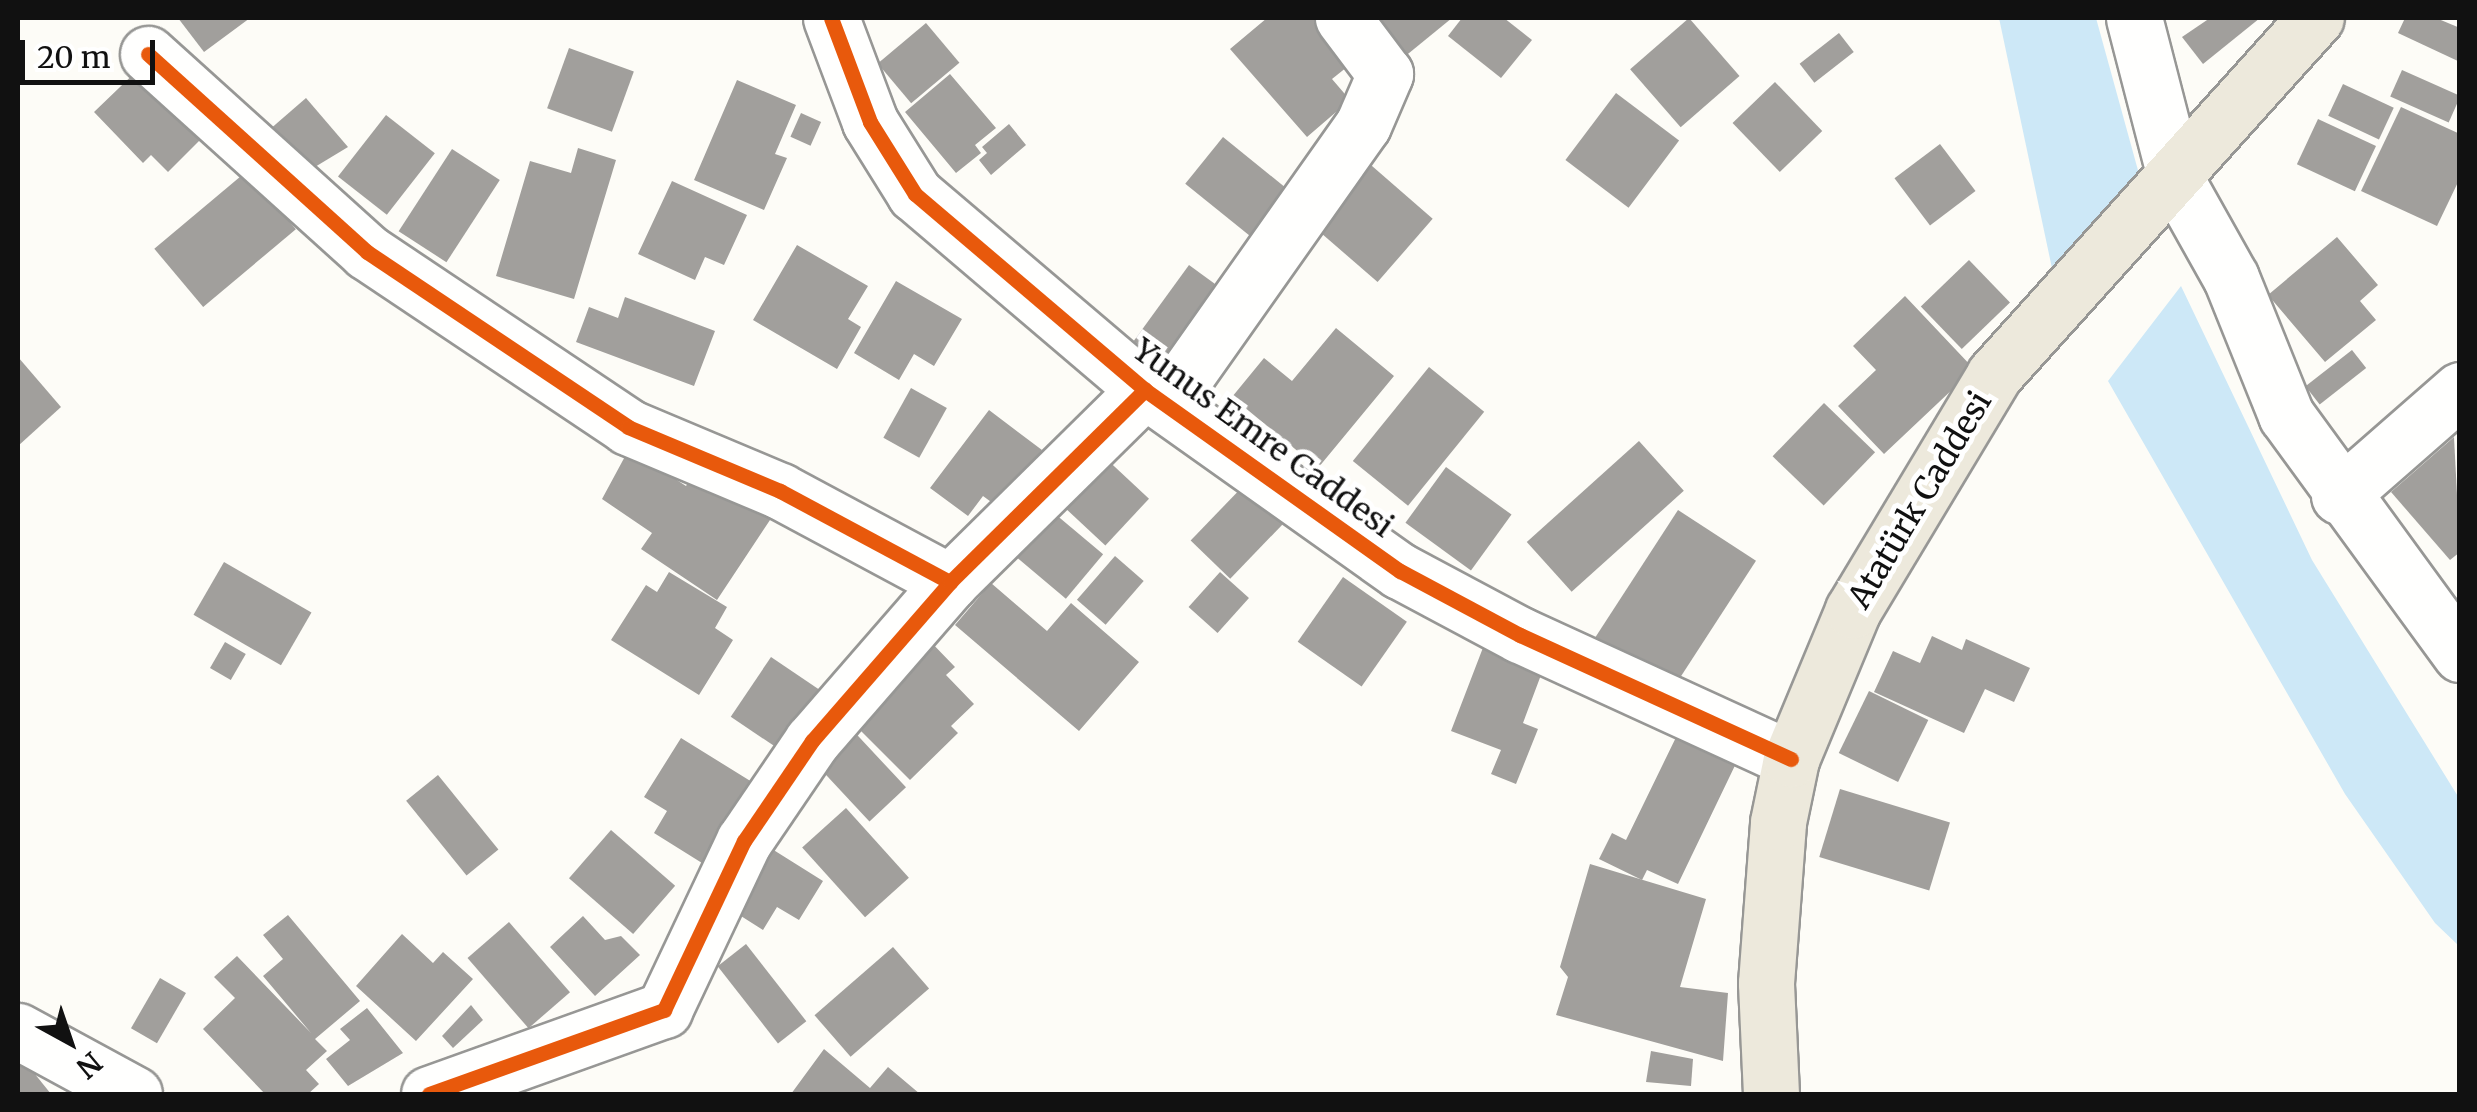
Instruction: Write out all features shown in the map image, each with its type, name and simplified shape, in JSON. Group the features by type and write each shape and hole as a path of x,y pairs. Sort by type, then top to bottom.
{"main road":[{"name":"Atatürk Caddesi","path":"1771,1094 1766,984 1778,822 1792,758 1854,610 1994,375 2176,180 2316,18"}],"street":[{"name":"Yunus Emre Caddesi","path":"831,18 870,122 904,180 964,241 1156,397 1400,571 1520,635 1792,758"},
{"path":"430,1094 664,1010 744,841 812,741 950,582 1156,397 1363,126 1385,74 1343,18"},
{"path":"2134,18 2176,180 2231,278 2286,415 2339,496 2460,654"},
{"path":"148,54 367,252 628,427 780,491 950,582"},
{"path":"2339,496 2460,390"},
{"path":"18,1032 134,1094"}],"water":[{"path":"1999,18 2096,18 2139,174 2053,273"},
{"path":"2181,286 2312,560 2459,798 2459,946 2435,923 2345,794 2108,381"}],"building":[{"path":"178,18 250,18 204,52"},
{"path":"1267,18 1312,18 1352,63 1332,79 1350,100 1307,137 1230,49"},
{"path":"1369,18 1452,18 1403,58"},
{"path":"1462,18 1504,18 1532,40 1501,78 1448,36"},
{"path":"1689,18 1740,76 1681,127 1630,69"},
{"path":"2210,18 2260,18 2203,64 2182,37"},
{"path":"2405,18 2436,18 2460,28 2460,62 2398,33"},
{"path":"926,23 959,63 911,103 878,63"},
{"path":"1839,33 1854,52 1814,83 1800,64"},
{"path":"569,48 634,72 612,132 547,108"},
{"path":"145,63 210,130 168,172 151,155 143,163 94,112"},
{"path":"2402,70 2460,96 2449,123 2390,96"},
{"path":"950,74 996,128 975,145 981,153 956,173 905,112"},
{"path":"737,80 796,105 775,154 787,158 764,210 694,180"},
{"path":"1775,82 1822,131 1780,172 1733,123"},
{"path":"2343,84 2394,108 2379,139 2328,116"},
{"path":"1616,93 1679,141 1629,208 1565,160"},
{"path":"306,98 348,147 295,179 261,137"},
{"path":"2401,107 2460,134 2460,178 2437,226 2361,191"},
{"path":"801,113 821,122 811,146 790,137"},
{"path":"386,115 435,153 387,215 338,176"},
{"path":"2318,119 2376,146 2355,191 2297,164"},
{"path":"1009,124 1026,145 991,175 979,160 987,153 982,147"},
{"path":"1223,137 1289,190 1251,237 1185,184"},
{"path":"1940,144 1976,191 1930,225 1894,178"},
{"path":"578,148 616,160 574,299 496,276 530,161 571,173"},
{"path":"452,149 500,180 446,262 399,231"},
{"path":"1364,159 1433,219 1378,282 1309,222"},
{"path":"247,171 296,229 203,307 154,249"},
{"path":"672,181 747,215 724,265 705,257 695,280 638,254"},
{"path":"2337,237 2378,285 2360,301 2376,320 2325,362 2268,295"},
{"path":"797,245 868,286 848,319 861,327 837,369 753,320"},
{"path":"1969,260 2010,302 1962,349 1921,307"},
{"path":"1189,265 1218,286 1163,362 1134,341"},
{"path":"896,281 962,319 934,366 914,354 899,380 854,353"},
{"path":"1905,296 1974,369 1884,454 1838,406 1876,370 1853,346"},
{"path":"625,297 715,331 694,386 576,342 589,307 618,318"},
{"path":"1336,328 1394,376 1318,468 1232,397 1264,358 1292,381"},
{"path":"2352,350 2366,368 2320,404 2306,386"},
{"path":"18,357 61,407 18,446"},
{"path":"1429,367 1484,412 1408,506 1353,461"},
{"path":"911,388 947,408 919,458 883,438"},
{"path":"1824,403 1875,452 1824,506 1773,456"},
{"path":"989,410 1042,450 998,507 983,496 968,516 930,488"},
{"path":"2454,437 2460,552 2450,560 2391,492"},
{"path":"1639,441 1684,491 1572,592 1527,542"},
{"path":"629,449 686,486 702,462 776,511 717,600 641,549 652,533 602,499"},
{"path":"1100,453 1149,499 1105,546 1056,500"},
{"path":"1446,467 1512,515 1471,570 1405,523"},
{"path":"1249,480 1289,518 1230,579 1191,540"},
{"path":"1048,508 1103,554 1066,599 1011,552"},
{"path":"1678,510 1756,561 1673,688 1595,637"},
{"path":"1115,556 1144,581 1106,625 1077,600"},
{"path":"224,562 311,612 281,665 194,615"},
{"path":"669,572 727,607 715,628 733,640 699,695 611,640 646,585 657,592"},
{"path":"1220,572 1249,598 1218,633 1189,607"},
{"path":"1343,577 1407,622 1362,686 1298,642"},
{"path":"991,583 1047,631 1071,603 1139,662 1079,731 955,625"},
{"path":"1932,636 1962,650 1966,639 2030,668 2014,702 1985,689 1964,733 1874,692 1893,651 1920,663"},
{"path":"926,637 955,667 946,675 974,704 951,726 958,733 910,780 846,716"},
{"path":"225,642 246,654 231,680 210,668"},
{"path":"1484,645 1544,667 1523,723 1538,729 1516,784 1491,774 1501,750 1451,731"},
{"path":"771,657 822,692 782,751 731,717"},
{"path":"1869,691 1928,720 1898,782 1839,753"},
{"path":"846,723 906,787 869,821 809,757"},
{"path":"1682,725 1741,753 1678,884 1647,870 1642,880 1599,859 1612,833 1626,840"},
{"path":"681,738 752,782 702,863 654,833 667,811 644,797"},
{"path":"438,775 498,850 467,875 406,801"},
{"path":"1840,789 1950,823 1929,891 1819,857"},
{"path":"846,808 909,878 865,917 802,847"},
{"path":"611,830 675,886 633,934 569,878"},
{"path":"761,842 823,881 799,920 777,907 763,930 722,904"},
{"path":"1590,864 1706,899 1680,987 1728,993 1723,1061 1556,1015 1568,977 1560,967"},
{"path":"288,915 360,1001 315,1039 327,1051 306,1070 319,1084 308,1094 265,1094 203,1029 235,998 214,977 237,956 311,1033 263,976 283,959 263,935"},
{"path":"583,916 605,940 621,936 640,955 595,996 550,947"},
{"path":"509,922 570,992 529,1028 467,958"},
{"path":"402,934 433,963 443,952 473,979 416,1041 356,986"},
{"path":"746,944 806,1021 778,1043 718,966"},
{"path":"893,947 929,989 851,1057 815,1015"},
{"path":"160,978 186,993 157,1043 131,1028"},
{"path":"471,1005 483,1020 453,1048 442,1036"},
{"path":"367,1008 403,1053 348,1086 326,1059 350,1040 340,1029"},
{"path":"824,1049 870,1088 888,1067 920,1094 791,1094"},
{"path":"1651,1051 1693,1059 1691,1086 1646,1082"},
{"path":"18,1053 51,1094 18,1094"}],"cycle path":[{"path":"831,18 870,122 915,194 1145,390 1400,571 1520,635 1791,759"},
{"path":"148,54 367,252 628,427 780,491 950,582"},
{"path":"429,1094 664,1010 744,841 812,741 950,582 1145,390"}]}
